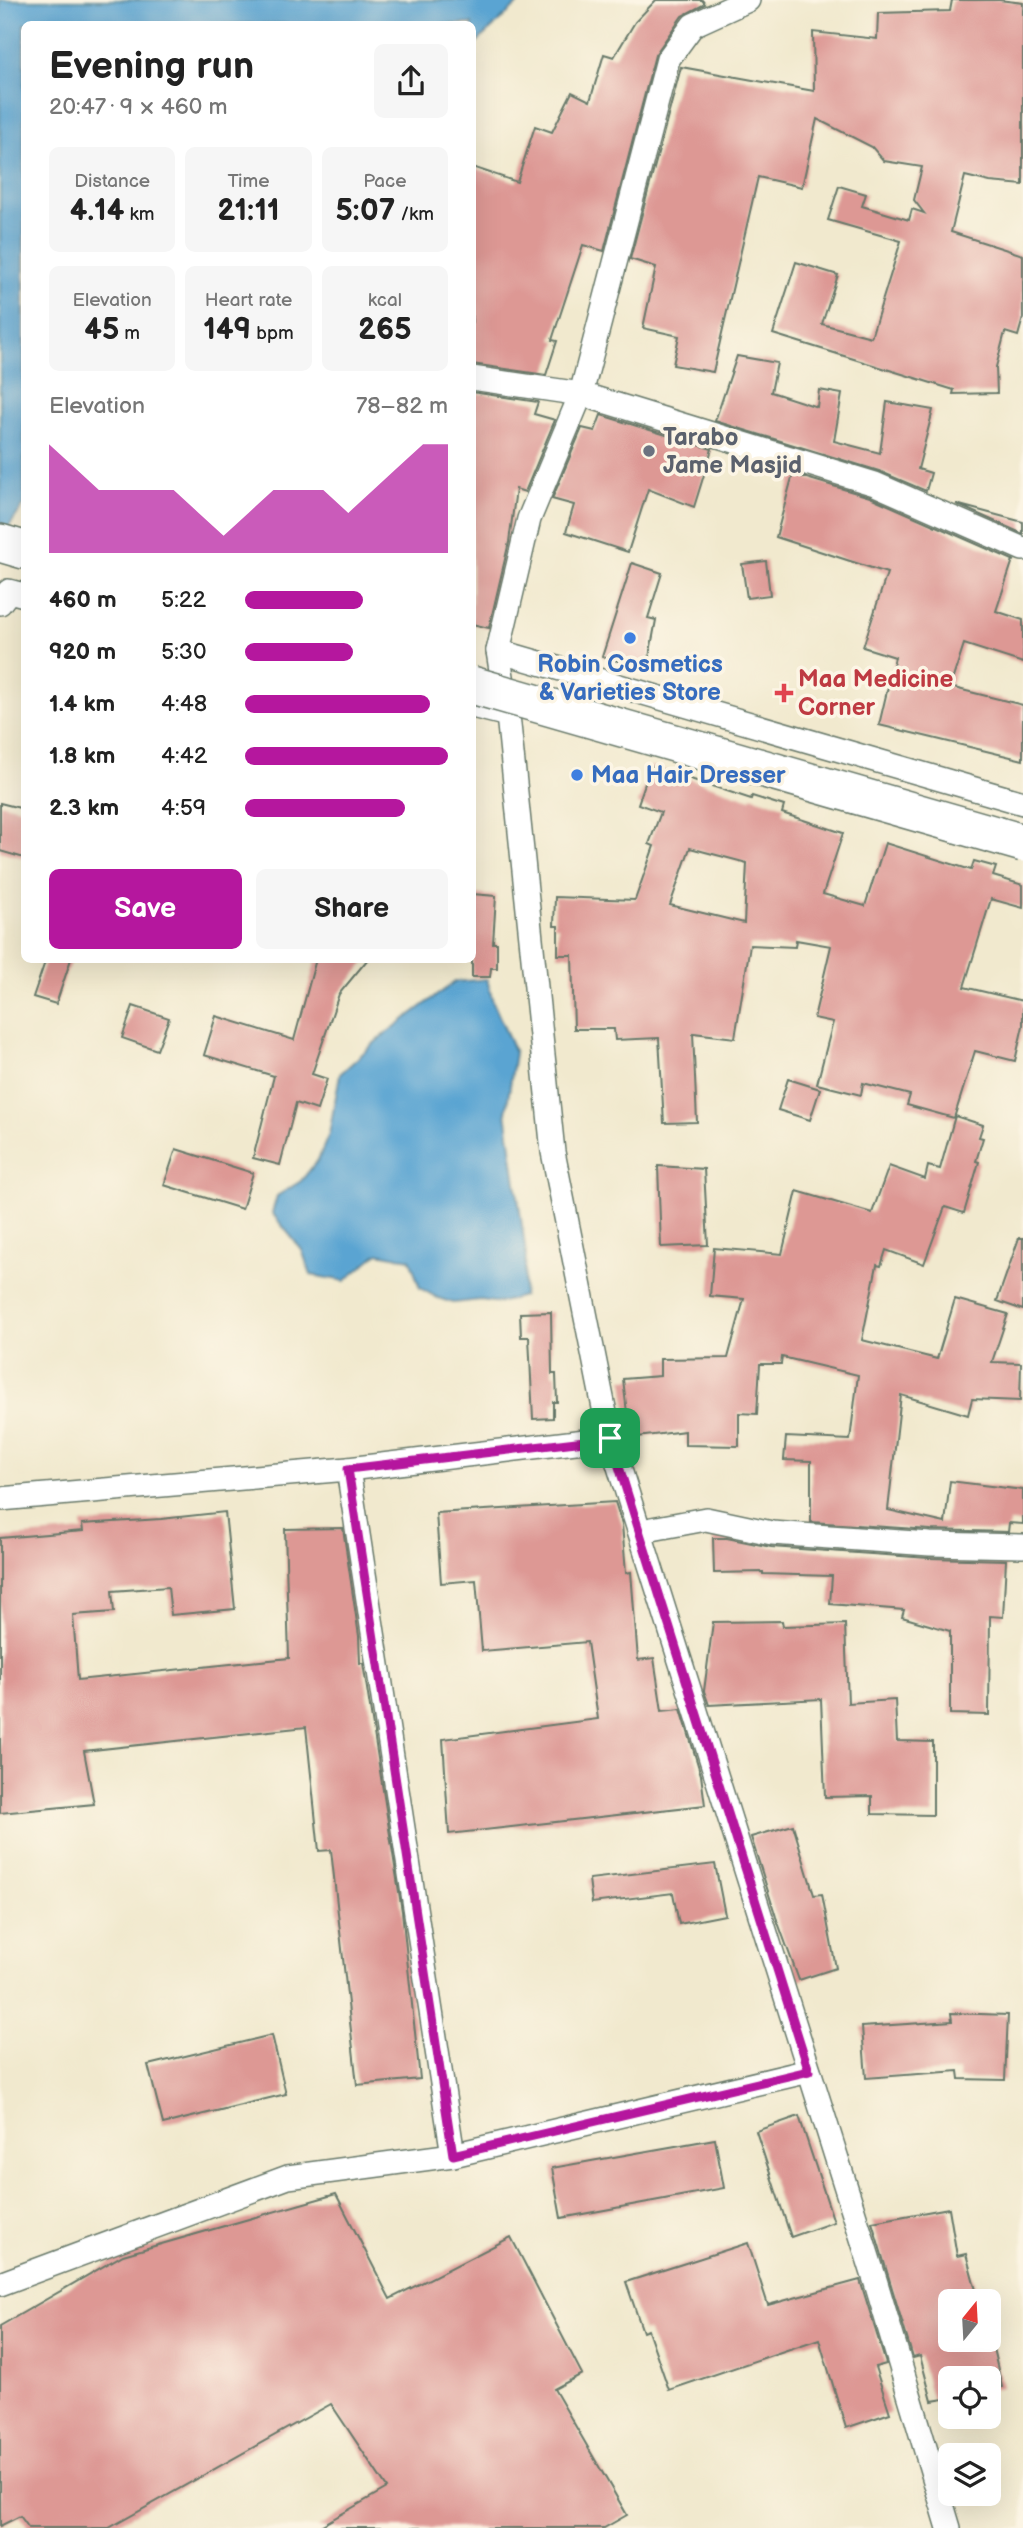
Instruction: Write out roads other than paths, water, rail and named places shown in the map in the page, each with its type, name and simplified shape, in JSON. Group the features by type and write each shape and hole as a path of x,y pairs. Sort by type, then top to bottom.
{"main road":[{"path":"0,543 21,549"},
{"path":"476,686 1023,843"}],"street":[{"path":"748,0 693,25 668,60 581,394 529,519 498,651 508,715 553,1152 610,1438 949,2528"},
{"path":"476,379 581,394 875,484 1023,549"},
{"path":"0,603 9,591 21,594"},
{"path":"498,651 1023,803"},
{"path":"476,707 508,715"},
{"path":"0,1499 348,1469 610,1438"},
{"path":"348,1469 453,2155"},
{"path":"641,1531 706,1519 772,1533 930,1544 1023,1546"},
{"path":"0,2284 288,2177 453,2155 809,2071"}],"water":[{"path":"0,0 522,0 476,43 476,21 21,21 21,509 0,539"},
{"path":"487,979 493,1002 515,1053 506,1112 526,1254 523,1296 499,1303 481,1300 453,1303 420,1288 410,1259 378,1253 345,1281 311,1275 302,1250 272,1213 277,1196 301,1181 318,1160 329,1134 340,1074 381,1037 455,982"}],"place":[{"name":"Tarabo Jame Masjid","path":"649,451"},
{"name":"Robin Cosmetics & Varieties Store","path":"630,638"},
{"name":"Maa Medicine Corner","path":"784,693"},
{"name":"Maa Hair Dresser","path":"577,775"}]}
